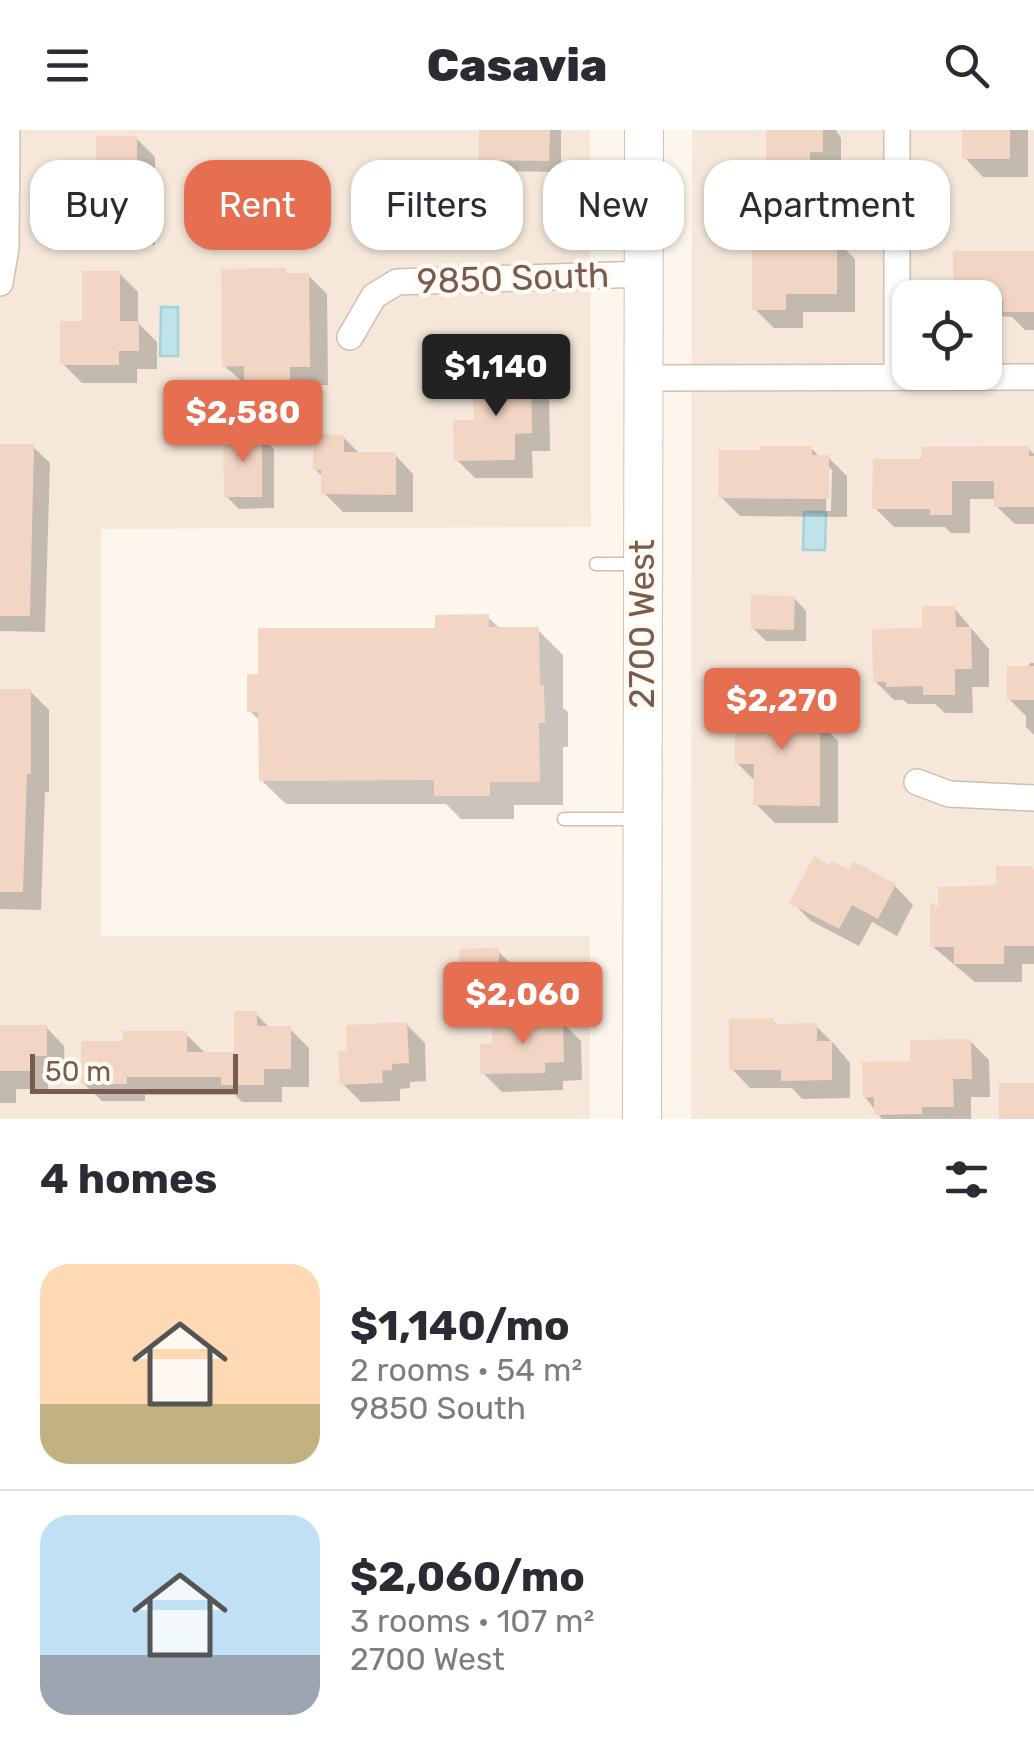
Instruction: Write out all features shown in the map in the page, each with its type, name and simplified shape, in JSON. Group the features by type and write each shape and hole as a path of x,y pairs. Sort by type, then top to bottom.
{"main road":[{"name":"2700 West","path":"642,1119 644,130"}],"street":[{"path":"0,283 6,248 7,130"},
{"path":"897,130 897,280"},
{"name":"9850 South","path":"350,336 374,296 397,282 644,274"},
{"path":"643,378 892,377"},
{"path":"1002,377 1034,377"},
{"path":"916,782 950,794 1034,798"}],"lane":[{"path":"596,564 642,564"},
{"path":"564,820 642,820"}],"shaded area":[{"path":"0,130 590,130 590,160 543,160 543,250 590,250 591,527 101,529 101,936 590,936 590,1119 0,1119"},
{"path":"692,130 1034,130 1034,1119 691,1119"}],"water":[{"path":"161,307 178,307 178,356 160,356"},
{"path":"804,512 826,512 825,550 803,550"}],"building":[{"path":"479,130 550,130 549,160 479,160"},
{"path":"766,130 823,130 823,152 810,152 810,160 766,160"},
{"path":"962,130 1010,130 1010,159 962,159"},
{"path":"96,136 137,136 137,160 96,160"},
{"path":"752,250 837,250 837,294 786,294 786,310 752,310"},
{"path":"953,251 1034,251 1034,312 1003,312 1002,280 953,280"},
{"path":"286,268 286,273 309,273 310,367 290,367 290,395 244,395 244,366 222,367 221,269"},
{"path":"82,271 120,271 120,321 139,321 139,351 119,351 119,365 60,365 60,321 82,321"},
{"path":"531,369 532,433 515,434 515,460 454,461 453,420 474,420 473,398 491,398 490,370"},
{"path":"223,434 262,434 262,497 224,497"},
{"path":"313,434 344,435 344,452 396,452 396,495 321,494 321,470 313,470"},
{"path":"0,444 34,444 30,616 0,616"},
{"path":"760,446 812,446 812,455 829,455 829,499 718,498 719,450 760,450"},
{"path":"1029,446 1029,456 1034,456 1034,507 994,507 994,481 952,481 952,515 930,515 930,509 872,509 873,459 921,459 922,447"},
{"path":"751,595 795,596 794,630 751,629"},
{"path":"922,606 955,606 956,627 971,627 972,669 955,669 955,695 923,695 923,686 886,687 886,682 873,682 872,629 922,628"},
{"path":"489,614 489,627 539,627 545,723 539,723 540,782 490,782 490,796 434,796 434,780 259,781 258,712 247,712 247,674 258,674 258,628 435,628 435,615"},
{"path":"1007,666 1034,666 1034,700 1007,700"},
{"path":"0,689 31,689 31,774 27,774 23,892 0,892"},
{"path":"755,700 812,700 812,720 820,720 820,806 753,805 754,764 735,764 735,719 755,719"},
{"path":"814,856 848,869 853,861 896,884 878,919 852,905 839,929 789,903"},
{"path":"996,866 1031,866 1034,870 1034,946 1004,946 1004,964 954,964 954,947 930,947 930,902 938,907 938,887 996,885"},
{"path":"499,948 499,996 460,997 459,949"},
{"path":"234,1011 257,1011 257,1026 291,1026 291,1069 264,1069 264,1085 221,1085 221,1077 127,1077 127,1084 81,1084 81,1041 123,1041 123,1031 187,1031 187,1052 234,1052"},
{"path":"774,1018 774,1024 817,1023 817,1041 832,1041 832,1080 781,1081 781,1070 729,1070 729,1019"},
{"path":"563,1020 564,1062 545,1063 545,1073 480,1074 480,1044 492,1043 492,1022"},
{"path":"407,1022 409,1063 392,1064 392,1070 382,1071 383,1083 340,1085 338,1051 347,1051 346,1025"},
{"path":"0,1025 47,1025 47,1056 30,1056 30,1071 0,1071"},
{"path":"971,1039 972,1079 953,1079 954,1107 922,1107 922,1114 874,1115 874,1097 863,1098 862,1062 910,1061 910,1040"},
{"path":"999,1083 1034,1083 1034,1119 999,1119"}]}
